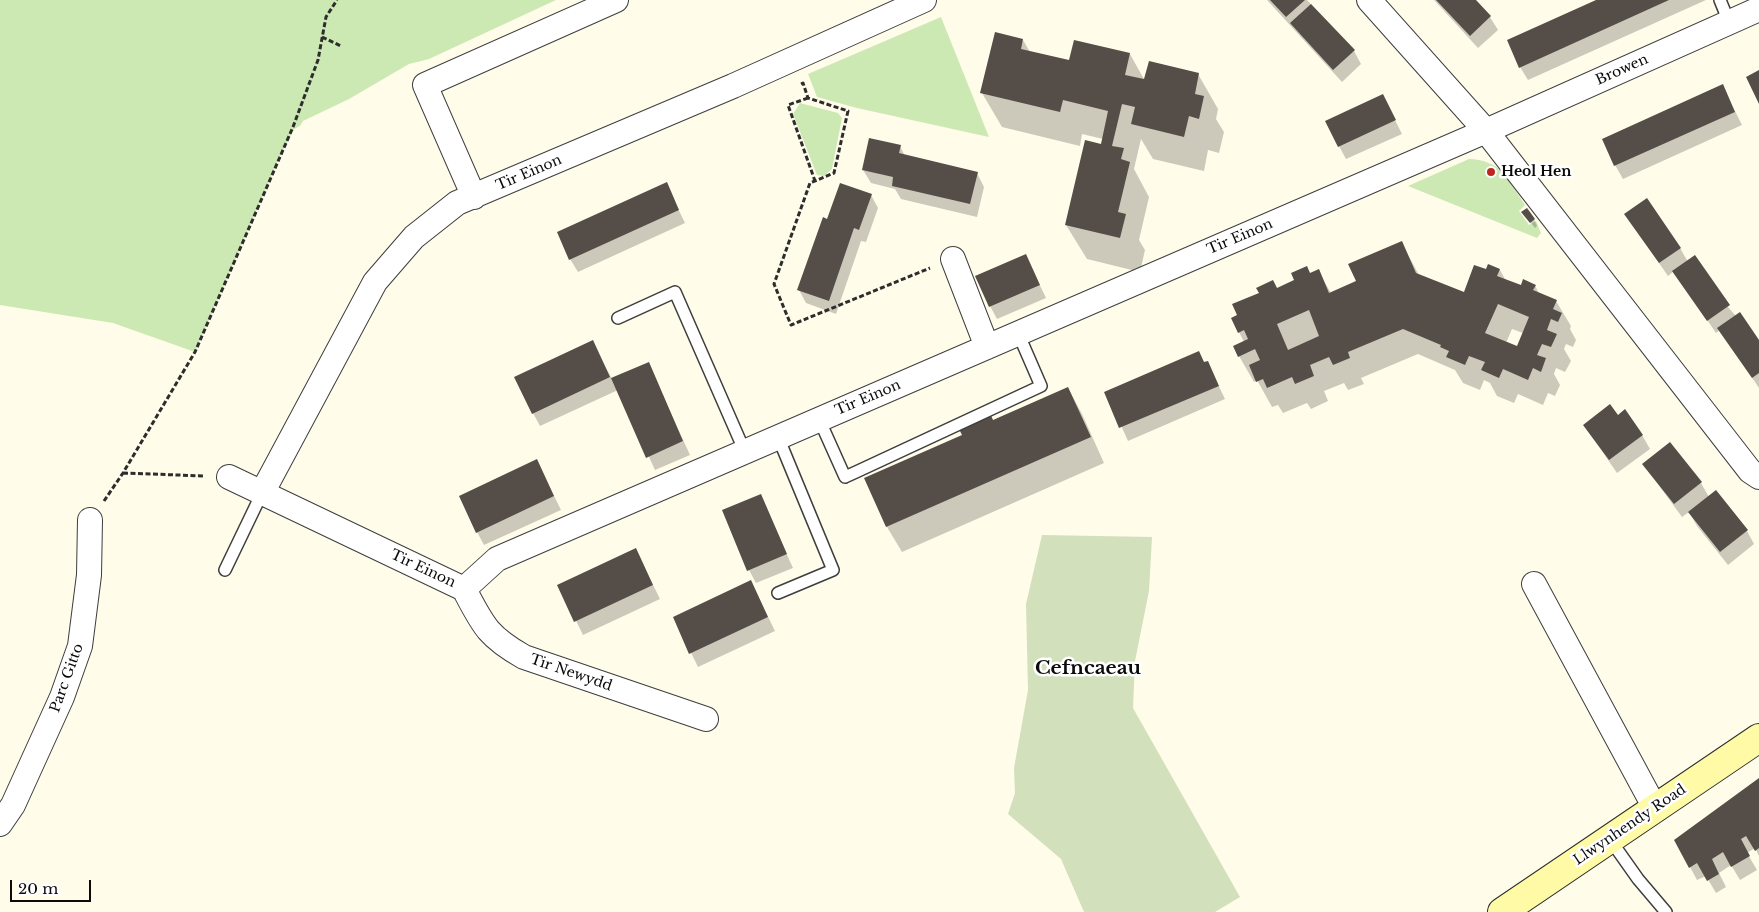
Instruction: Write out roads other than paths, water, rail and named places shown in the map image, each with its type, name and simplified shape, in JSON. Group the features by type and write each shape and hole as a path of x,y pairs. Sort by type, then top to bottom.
{"main road":[{"name":"Llwynhendy Road","path":"1502,912 1759,738"}],"street":[{"path":"474,197 425,86 616,0"},
{"name":"Tir Einon","path":"262,493 375,282 414,237 457,203 732,86 924,0"},
{"path":"1369,0 1486,131 1750,471 1759,477"},
{"name":"Browen","path":"1486,131 1759,9"},
{"name":"Tir Einon","path":"228,476 464,589 497,559 1486,131"},
{"path":"952,259 987,346"},
{"name":"Parc Gitto","path":"0,824 12,805 62,697 80,646 89,575 90,520"},
{"path":"1534,584 1655,808"},
{"name":"Tir Newydd","path":"464,589 485,628 503,645 524,656 706,719"}],"lane":[{"path":"1720,0 1729,22"},
{"path":"618,318 675,292 745,452"},
{"path":"819,419 845,477 1041,386 1018,333"},
{"path":"778,437 833,570 778,593"},
{"path":"225,570 262,493"},
{"path":"1609,838 1638,879 1666,912"}],"place":[{"name":"Heol Hen","path":"1491,172"}],"district":[{"name":"Cefncaeau","path":"1088,669"}]}
